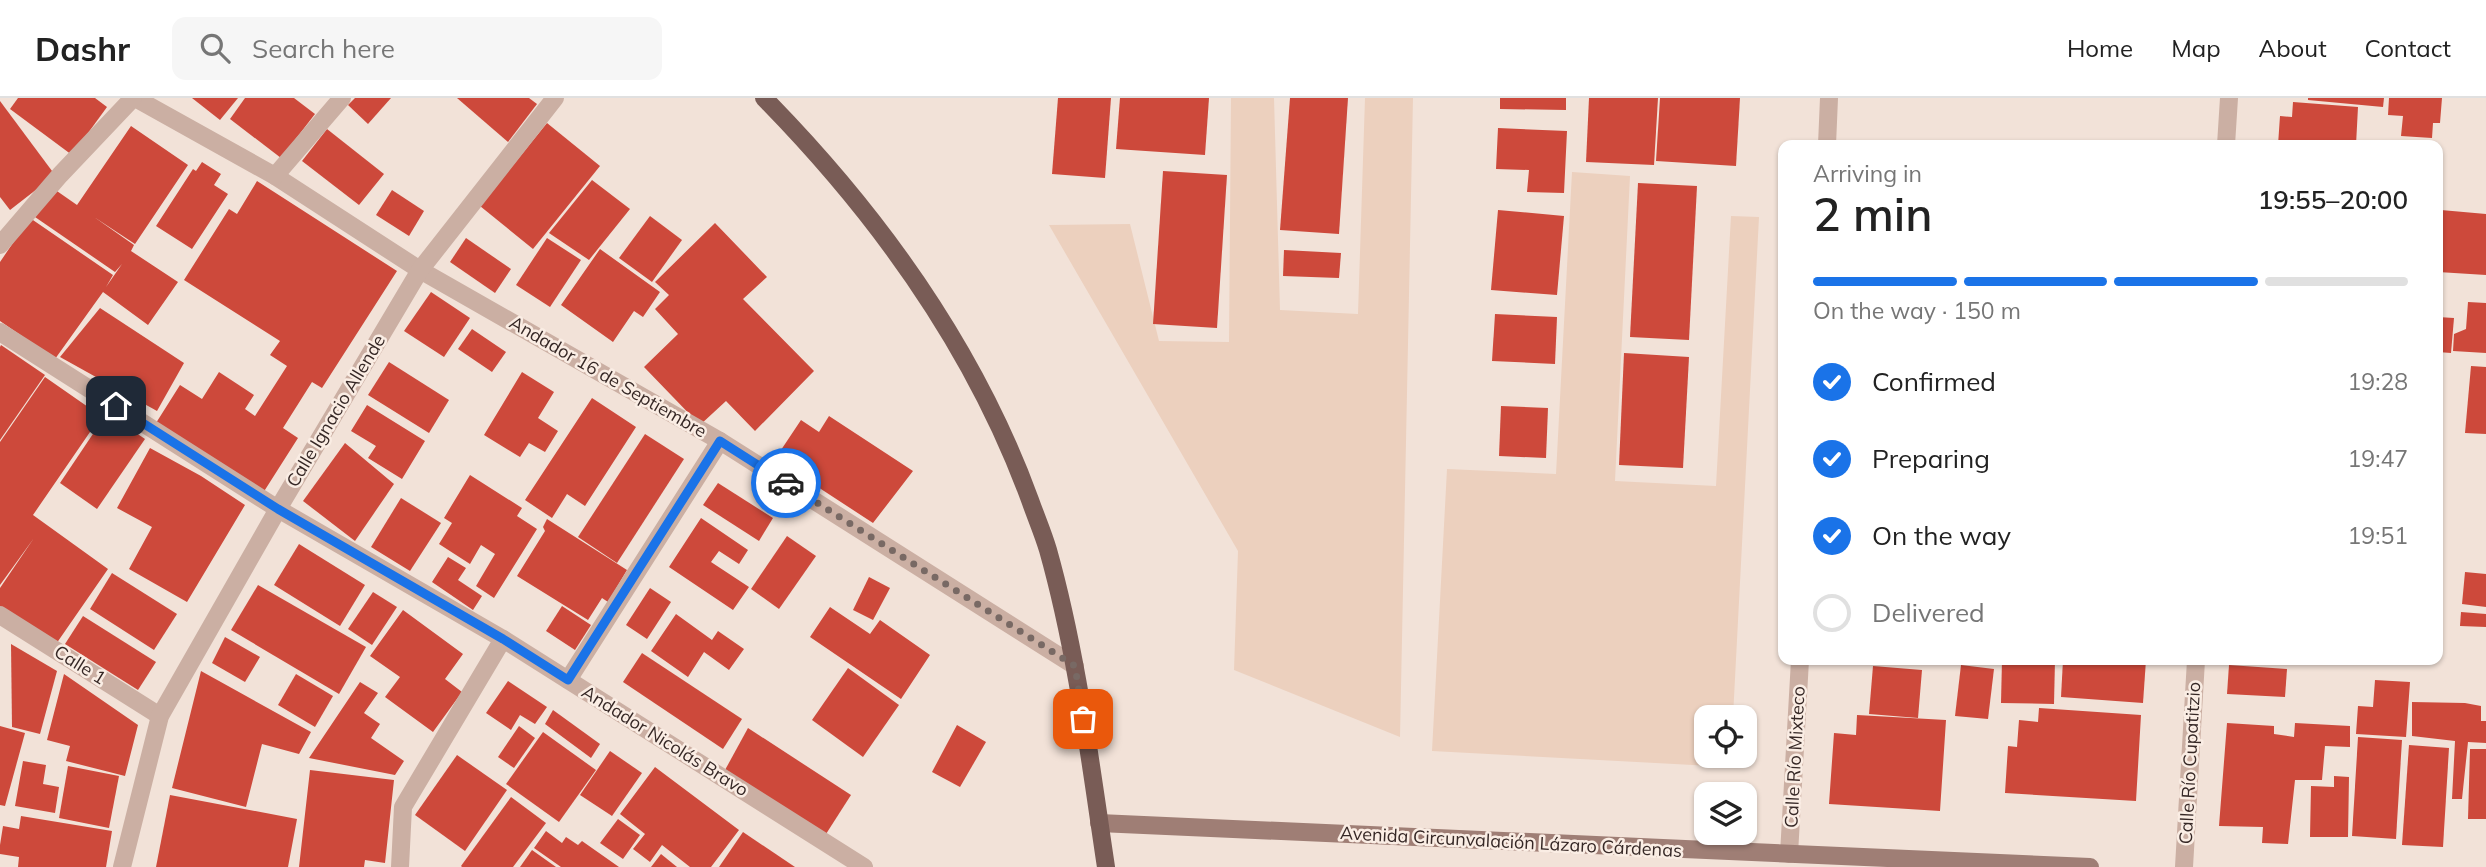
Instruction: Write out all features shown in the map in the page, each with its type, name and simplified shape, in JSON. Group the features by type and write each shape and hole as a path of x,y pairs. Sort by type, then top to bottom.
{"main road":[{"path":"764,98 831,169 904,262 960,348 1012,449 1043,536 1075,666 1106,867"}],"street":[{"name":"Andador 16 de Septiembre","path":"134,98 275,176 420,270 720,441 1075,666"},
{"path":"0,245 60,175 134,98"},
{"path":"275,176 342,98"},
{"name":"Calle Ignacio Allende","path":"122,867 160,716 278,509 420,270 555,98"},
{"path":"1827,140 1829,98"},
{"path":"2226,140 2229,98"},
{"name":"Andador Nicolás Bravo","path":"0,332 278,509 503,639 864,867"},
{"path":"568,680 720,441"},
{"name":"Calle 1","path":"0,615 160,716"},
{"path":"400,867 403,807 503,639"},
{"name":"Calle Río Mixteco","path":"1790,854 1800,665"},
{"name":"Calle Río Cupatitzio","path":"2184,867 2196,665"},
{"name":"Avenida Circunvalación Lázaro Cárdenas","path":"1099,823 2090,867"}],"shaded area":[{"path":"1231,98 1274,98 1280,310 1358,314 1365,98 1413,98 1400,737 1234,670 1238,551 1049,225 1130,224 1159,341 1229,342"},
{"path":"1572,172 1630,176 1615,481 1716,486 1731,216 1759,217 1734,705 1694,705 1694,765 1432,751 1447,469 1556,474"}],"building":[{"path":"18,98 95,98 107,107 72,155 10,109"},
{"path":"192,98 238,98 220,120"},
{"path":"245,98 294,98 315,114 281,158 230,119"},
{"path":"355,98 391,98 368,124 348,105"},
{"path":"457,98 529,98 537,104 508,142"},
{"path":"1058,98 1111,98 1105,178 1052,174"},
{"path":"1120,98 1209,98 1205,155 1116,149"},
{"path":"1290,98 1348,98 1339,234 1280,230"},
{"path":"1500,98 1566,98 1566,110 1500,109"},
{"path":"1589,98 1658,98 1654,165 1586,162"},
{"path":"1660,98 1740,98 1736,166 1656,161"},
{"path":"2308,98 2384,98 2383,107"},
{"path":"2389,98 2442,98 2440,123 2433,123 2432,138 2401,136 2403,116 2388,115"},
{"path":"0,101 55,175 10,210 0,197"},
{"path":"2293,102 2358,107 2356,140 2278,140 2280,116 2292,117"},
{"path":"547,123 600,166 533,249 480,206"},
{"path":"131,126 188,165 135,244 94,217 134,245 131,251 178,282 148,325 103,292 55,359 0,321 0,262 30,218 113,275 106,287 122,264 115,272 35,217 54,189 77,205"},
{"path":"1498,128 1567,131 1564,193 1527,192 1529,170 1496,169"},
{"path":"327,129 384,174 359,205 302,161"},
{"path":"202,162 221,174 214,185 228,194 192,249 156,226 193,169 196,171"},
{"path":"1163,171 1227,175 1217,328 1153,324"},
{"path":"592,180 630,209 589,260 549,233"},
{"path":"257,181 397,271 322,388 312,382 283,428 298,438 263,493 156,423 180,385 202,399 219,372 254,395 245,409 255,416 287,366 270,355 280,341 184,280 229,209 237,214"},
{"path":"1638,183 1697,186 1689,340 1630,337"},
{"path":"392,190 424,211 409,236 376,215"},
{"path":"1498,210 1564,216 1557,295 1491,290"},
{"path":"2443,210 2486,214 2486,275 2443,272"},
{"path":"650,216 682,240 652,282 619,258"},
{"path":"715,223 767,277 743,299 814,371 755,431 726,401 700,425 644,367 678,334 655,309 669,295 655,282"},
{"path":"466,238 511,269 495,293 450,262"},
{"path":"547,238 581,260 550,307 516,285"},
{"path":"600,249 660,292 643,317 634,311 613,342 561,305"},
{"path":"1284,250 1341,253 1339,278 1283,276"},
{"path":"431,292 470,318 444,357 404,331"},
{"path":"2468,302 2486,303 2486,353 2453,351 2454,334 2466,329"},
{"path":"100,308 184,363 157,411 60,357"},
{"path":"1495,314 1557,317 1555,364 1492,361"},
{"path":"2443,317 2454,318 2451,353 2443,352"},
{"path":"472,329 506,352 492,372 458,349"},
{"path":"1,345 45,375 0,440 0,347"},
{"path":"1624,353 1689,357 1683,468 1619,465"},
{"path":"389,362 449,400 429,433 368,395"},
{"path":"2471,366 2486,367 2486,434 2465,433"},
{"path":"522,372 554,392 538,418 558,431 545,452 529,443 520,457 484,435"},
{"path":"45,377 101,416 33,515 108,569 54,647 0,609 0,588 34,538 0,585 0,442"},
{"path":"592,398 636,427 585,506 567,494 552,518 525,500"},
{"path":"367,405 425,441 402,479 368,458 376,446 351,431"},
{"path":"1501,406 1548,408 1546,458 1499,456"},
{"path":"107,413 145,439 97,509 60,483"},
{"path":"829,416 913,471 873,523 775,459 801,420 819,432"},
{"path":"645,434 684,459 617,563 578,537"},
{"path":"345,443 394,484 355,541 303,501"},
{"path":"150,448 201,476 245,505 187,602 129,569 152,527 117,508"},
{"path":"470,475 522,508 517,516 537,529 494,598 476,586 495,554 481,545 470,564 439,544 452,523 444,518"},
{"path":"718,483 773,518 759,541 703,505"},
{"path":"401,498 441,523 410,571 371,547"},
{"path":"701,518 748,550 739,564 719,551 711,562 749,587 733,610 669,567"},
{"path":"547,519 627,570 608,602 602,598 588,620 517,576 545,531 543,527"},
{"path":"787,536 816,556 779,609 751,589"},
{"path":"299,544 365,585 340,626 274,585"},
{"path":"448,557 466,568 458,580 482,596 473,610 432,582"},
{"path":"2465,572 2486,574 2486,607 2462,604"},
{"path":"112,573 177,614 154,650 90,609"},
{"path":"869,577 890,588 873,620 853,610"},
{"path":"258,585 366,647 339,694 231,630"},
{"path":"650,588 671,602 647,639 626,625"},
{"path":"373,592 397,607 372,645 348,629"},
{"path":"562,606 591,625 575,650 546,631"},
{"path":"830,607 870,634 880,620 930,655 901,699 810,637"},
{"path":"403,610 463,654 445,679 462,692 433,732 385,697 400,677 370,656"},
{"path":"2461,612 2486,614 2486,627 2460,626"},
{"path":"676,614 712,640 718,631 744,649 729,670 704,652 688,677 651,651"},
{"path":"83,616 156,662 138,690 65,644"},
{"path":"225,637 260,657 245,682 212,663"},
{"path":"11,644 57,671 40,734 12,727"},
{"path":"642,653 742,719 723,749 623,682"},
{"path":"1961,665 1994,669 1988,719 1955,716"},
{"path":"2002,665 2055,665 2054,704 2001,703"},
{"path":"2063,665 2146,665 2143,703 2061,697"},
{"path":"2229,665 2287,669 2285,697 2227,694"},
{"path":"1873,666 1922,670 1918,718 1869,714"},
{"path":"848,668 899,705 863,757 812,720"},
{"path":"201,671 311,732 299,754 262,744 246,807 172,788"},
{"path":"64,674 138,725 125,776 66,761 70,746 47,740"},
{"path":"296,674 333,696 315,727 278,705"},
{"path":"2375,680 2410,682 2406,737 2356,734 2358,706 2373,707"},
{"path":"508,681 547,707 535,724 520,715 511,730 486,713"},
{"path":"360,682 378,693 364,713 380,724 371,738 404,761 395,775 309,758"},
{"path":"2412,702 2481,706 2481,721 2486,721 2486,743 2468,742 2462,799 2452,799 2455,741 2412,736"},
{"path":"2039,708 2141,715 2136,801 2005,793 2008,746 2017,747 2019,720 2038,722"},
{"path":"553,710 600,744 591,758 545,724"},
{"path":"1857,715 1946,720 1940,811 1829,804 1834,733 1856,735"},
{"path":"2227,723 2274,726 2274,734 2294,737 2295,723 2350,726 2350,747 2325,746 2322,780 2295,780 2288,844 2262,843 2263,827 2219,826"},
{"path":"957,725 986,742 960,787 932,772"},
{"path":"0,726 25,733 5,806 0,805"},
{"path":"519,726 535,738 514,768 498,757"},
{"path":"748,728 851,795 826,834 725,770"},
{"path":"543,732 596,770 559,822 506,784"},
{"path":"2358,737 2402,740 2396,839 2352,836"},
{"path":"2409,745 2449,748 2443,847 2402,845"},
{"path":"2470,749 2486,749 2486,819 2468,819"},
{"path":"610,751 642,773 612,816 580,795"},
{"path":"457,755 507,790 465,851 415,815"},
{"path":"23,761 46,765 43,784 59,787 55,813 15,806"},
{"path":"68,766 119,776 109,828 59,818"},
{"path":"655,767 739,830 711,867 690,867 662,845 650,862 633,849 645,834 620,814"},
{"path":"310,770 394,780 385,863 365,860 364,867 299,867"},
{"path":"2334,776 2349,777 2348,837 2310,837 2311,786 2334,787"},
{"path":"170,795 297,819 288,867 156,867"},
{"path":"511,797 546,823 513,867 462,867 461,866"},
{"path":"21,816 112,831 106,867 18,867 19,857 0,854 0,845 3,826 19,829"},
{"path":"618,819 640,835 623,859 600,843"},
{"path":"546,831 562,843 566,837 578,845 582,841 619,867 561,867 534,848"},
{"path":"743,832 795,867 719,867"},
{"path":"532,850 556,867 520,867"},
{"path":"661,854 677,867 651,867"}],"way so far":[{"path":"786,483 1075,666 1083,719"}],"route":[{"path":"116,406 278,509 503,639 568,680 720,441 786,483"}]}
